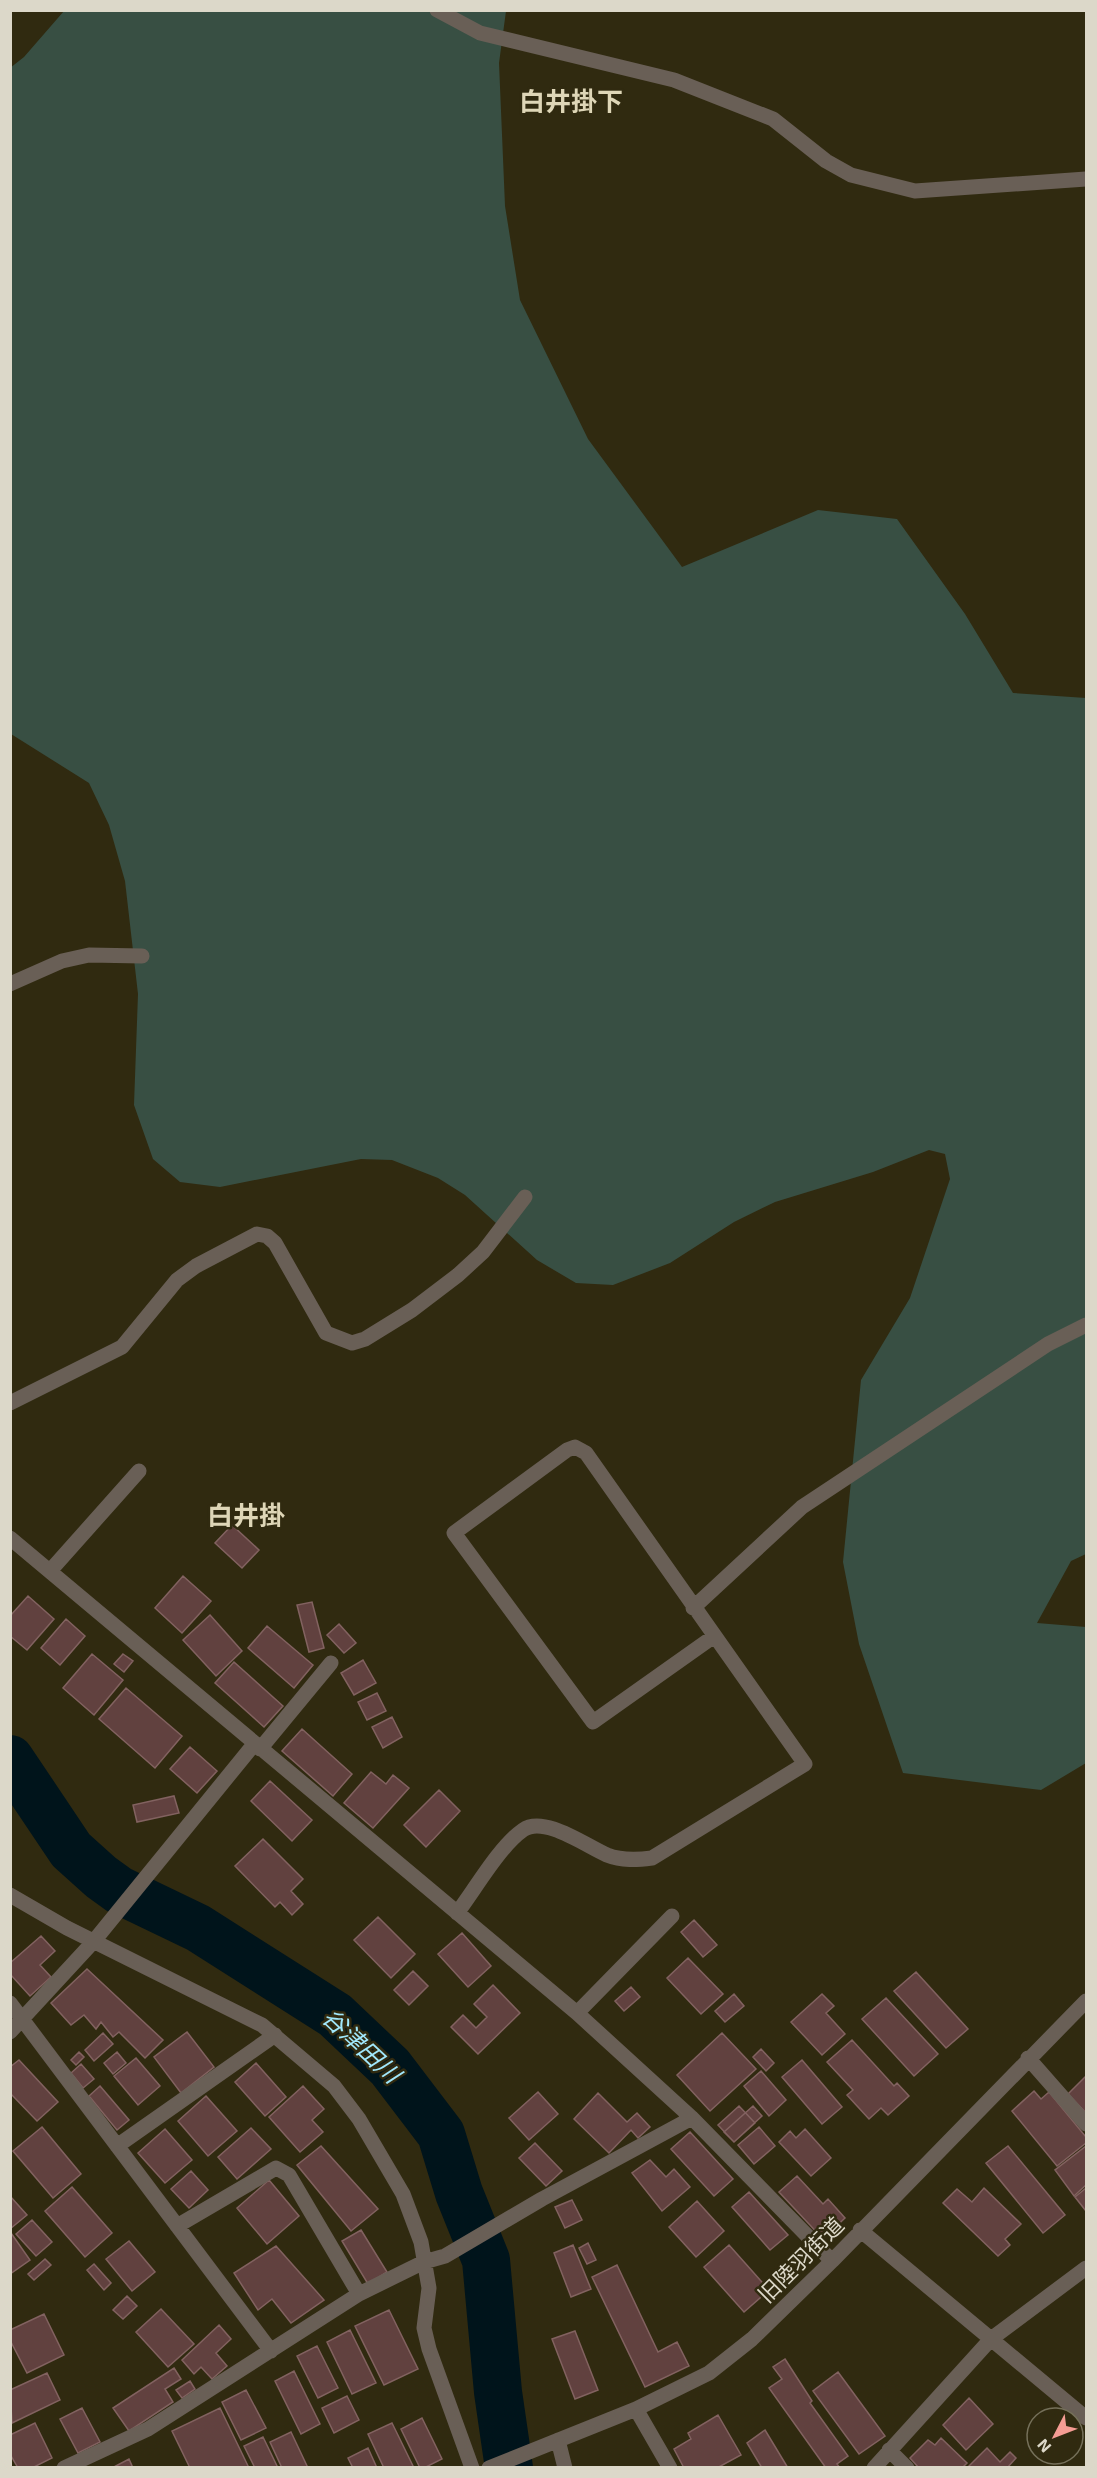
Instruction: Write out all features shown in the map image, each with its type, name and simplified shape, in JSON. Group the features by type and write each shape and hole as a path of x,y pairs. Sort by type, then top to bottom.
{"street":[{"path":"437,10 480,33 674,80 762,114 773,119 826,161 851,175 915,191 1086,178"},
{"path":"10,984 62,961 90,955 142,956"},
{"path":"10,1403 122,1347 177,1280 196,1266 257,1234 267,1236 275,1243 326,1333 351,1343 365,1339 412,1310 458,1275 483,1252 525,1197"},
{"path":"693,1608 802,1507 1048,1344 1086,1325"},
{"path":"457,1913 509,1844 523,1830 534,1825 549,1828 609,1855 632,1860 652,1858 805,1764 713,1637 586,1453 574,1447 567,1450 454,1533 592,1722 713,1637"},
{"path":"50,1571 139,1471"},
{"path":"10,1538 577,2013 692,2118 832,2260"},
{"path":"10,2032 94,1941 176,1838 331,1663"},
{"path":"10,1895 94,1941 262,2025 334,2085 358,2119 403,2194 421,2242 429,2288 424,2328 429,2349 472,2468"},
{"path":"577,2013 672,1916"},
{"name":"旧陸羽街道","path":"489,2468 636,2409 709,2373 752,2339 1086,2001"},
{"path":"10,2002 271,2351"},
{"path":"117,2146 275,2035"},
{"path":"1028,2058 1086,2124"},
{"path":"64,2468 148,2429 359,2294 424,2262 445,2256 542,2199 692,2118"},
{"path":"177,2226 276,2168 282,2169 289,2175 359,2294"},
{"path":"860,2230 1086,2418"},
{"path":"874,2468 991,2338 1086,2268"},
{"path":"636,2409 670,2468"},
{"path":"552,2442 565,2468"},
{"path":"889,2450 907,2468"}],"green space":[{"path":"64,11 506,11 499,63 505,206 520,300 588,439 682,567 818,510 897,519 965,614 1013,693 1086,698 1086,1554 1071,1561 1037,1623 1086,1627 1086,1763 1041,1790 903,1773 859,1644 843,1562 861,1380 910,1298 950,1179 945,1154 929,1150 873,1172 775,1202 734,1222 670,1263 613,1285 576,1283 537,1260 465,1195 438,1178 392,1160 361,1159 220,1187 180,1182 153,1159 134,1105 138,994 125,881 109,825 89,783 11,734 10,68 24,57"}],"building":[{"path":"232,1525 259,1550 242,1568 215,1543"},
{"path":"183,1576 211,1601 182,1633 155,1608"},
{"path":"28,1596 54,1619 27,1650 10,1636 10,1616"},
{"path":"312,1602 324,1648 309,1652 297,1605"},
{"path":"210,1615 242,1651 216,1676 183,1640"},
{"path":"66,1619 85,1636 60,1665 41,1648"},
{"path":"339,1624 356,1643 344,1653 327,1635"},
{"path":"267,1626 313,1665 294,1688 248,1648"},
{"path":"92,1654 123,1680 94,1715 63,1688"},
{"path":"123,1654 133,1661 124,1672 114,1664"},
{"path":"363,1660 376,1683 354,1695 341,1673"},
{"path":"234,1662 283,1706 264,1727 215,1683"},
{"path":"126,1688 182,1736 155,1768 99,1719"},
{"path":"377,1693 386,1711 367,1720 358,1702"},
{"path":"392,1717 402,1737 383,1748 372,1727"},
{"path":"302,1729 352,1774 333,1796 282,1751"},
{"path":"190,1747 217,1771 197,1793 170,1769"},
{"path":"371,1772 386,1784 393,1775 409,1788 373,1828 344,1803"},
{"path":"270,1781 312,1820 292,1841 251,1801"},
{"path":"439,1790 460,1811 426,1847 404,1825"},
{"path":"174,1796 179,1813 137,1822 133,1805"},
{"path":"263,1839 303,1879 291,1891 303,1904 292,1915 280,1902 275,1907 235,1866"},
{"path":"378,1917 415,1954 391,1978 354,1940"},
{"path":"694,1920 717,1945 703,1957 681,1932"},
{"path":"462,1933 491,1966 468,1987 438,1954"},
{"path":"41,1936 55,1951 40,1965 51,1977 30,1996 10,1974 10,1963"},
{"path":"688,1958 723,1994 701,2014 667,1978"},
{"path":"87,1969 163,2040 145,2058 119,2032 113,2037 101,2022 96,2029 84,2015 71,2025 51,2003"},
{"path":"413,1971 428,1986 409,2005 394,1990"},
{"path":"916,1972 968,2029 946,2048 894,1991"},
{"path":"493,1985 520,2013 478,2054 451,2027 463,2015 476,2028 487,2017 474,2004"},
{"path":"631,1987 640,1997 624,2011 615,2001"},
{"path":"734,1994 744,2006 725,2022 715,2011"},
{"path":"822,1994 834,2006 826,2013 845,2034 822,2055 791,2022"},
{"path":"886,1998 938,2054 914,2076 862,2019"},
{"path":"187,2032 214,2067 181,2093 154,2057"},
{"path":"103,2033 113,2044 94,2061 85,2050"},
{"path":"722,2033 756,2069 710,2111 677,2075"},
{"path":"852,2040 894,2086 897,2083 909,2096 888,2115 881,2108 869,2119 847,2095 853,2090 827,2062"},
{"path":"761,2049 774,2063 766,2071 753,2057"},
{"path":"79,2052 84,2057 76,2065 71,2060"},
{"path":"117,2052 126,2063 113,2074 104,2063"},
{"path":"136,2058 160,2086 138,2105 114,2076"},
{"path":"19,2060 58,2102 37,2121 10,2093 10,2067"},
{"path":"802,2060 842,2107 822,2124 782,2077"},
{"path":"256,2063 286,2097 265,2116 235,2082"},
{"path":"81,2064 94,2079 83,2088 71,2073"},
{"path":"761,2071 786,2100 769,2116 744,2086"},
{"path":"1086,2076 1086,2113 1068,2094"},
{"path":"100,2086 129,2120 117,2130 89,2096"},
{"path":"303,2086 324,2109 312,2120 323,2132 300,2152 269,2117"},
{"path":"1034,2091 1041,2099 1049,2092 1086,2137 1086,2143 1057,2166 1012,2111"},
{"path":"538,2092 558,2114 529,2140 509,2118"},
{"path":"598,2093 627,2122 637,2113 650,2127 638,2138 631,2130 609,2153 574,2119"},
{"path":"206,2096 237,2131 208,2156 178,2121"},
{"path":"739,2106 755,2123 734,2142 718,2125"},
{"path":"753,2106 762,2116 734,2142 724,2132"},
{"path":"42,2127 81,2174 53,2198 13,2151"},
{"path":"759,2127 775,2146 754,2164 738,2145"},
{"path":"251,2128 271,2149 237,2179 218,2157"},
{"path":"165,2129 192,2160 165,2183 138,2153"},
{"path":"805,2129 831,2158 811,2176 779,2142 790,2131 796,2138"},
{"path":"690,2132 733,2179 714,2196 671,2149"},
{"path":"535,2143 562,2171 546,2186 519,2158"},
{"path":"321,2146 378,2209 351,2231 297,2165"},
{"path":"1008,2146 1065,2215 1043,2233 986,2163"},
{"path":"1086,2146 1086,2185 1074,2196 1055,2170"},
{"path":"650,2160 666,2177 674,2169 690,2187 662,2211 632,2173"},
{"path":"191,2171 208,2190 189,2208 171,2189"},
{"path":"797,2176 823,2204 828,2199 845,2218 823,2239 779,2192"},
{"path":"269,2180 299,2216 267,2244 237,2208"},
{"path":"72,2187 112,2233 85,2257 45,2211"},
{"path":"984,2188 1021,2224 1005,2239 1010,2245 998,2256 943,2203 957,2189 972,2202"},
{"path":"1086,2188 1086,2211 1075,2197"},
{"path":"749,2192 788,2235 770,2250 732,2207"},
{"path":"10,2196 27,2215 10,2229"},
{"path":"572,2200 582,2220 565,2228 555,2207"},
{"path":"697,2201 724,2231 696,2257 669,2227"},
{"path":"32,2220 52,2242 36,2256 16,2234"},
{"path":"361,2230 387,2272 368,2284 342,2241"},
{"path":"10,2234 30,2260 10,2274"},
{"path":"129,2241 155,2272 132,2291 106,2259"},
{"path":"588,2243 596,2260 587,2264 579,2248"},
{"path":"573,2245 591,2289 571,2297 554,2253"},
{"path":"729,2245 769,2290 744,2312 704,2267"},
{"path":"276,2246 324,2300 291,2323 272,2299 258,2310 234,2273"},
{"path":"45,2259 51,2265 34,2280 28,2274"},
{"path":"94,2264 111,2283 104,2290 87,2270"},
{"path":"617,2265 658,2352 677,2342 689,2366 645,2387 592,2277"},
{"path":"127,2296 137,2306 123,2319 113,2310"},
{"path":"161,2309 194,2344 168,2367 136,2332"},
{"path":"389,2310 418,2369 384,2385 355,2326"},
{"path":"44,2314 64,2355 27,2373 10,2340 10,2330"},
{"path":"219,2325 231,2339 216,2353 227,2366 212,2379 201,2367 194,2374 182,2360"},
{"path":"350,2330 376,2383 352,2394 327,2342"},
{"path":"575,2331 598,2390 575,2399 552,2339"},
{"path":"317,2346 338,2388 318,2398 297,2356"},
{"path":"785,2359 812,2401 810,2403 848,2456 837,2464 840,2468 826,2468 769,2388 782,2379 773,2367"},
{"path":"174,2368 181,2379 165,2389 173,2402 129,2431 113,2408"},
{"path":"294,2371 320,2424 301,2434 275,2381"},
{"path":"838,2372 885,2436 859,2454 813,2391"},
{"path":"47,2373 60,2400 12,2423 10,2390"},
{"path":"190,2381 195,2389 182,2398 176,2390"},
{"path":"246,2390 266,2428 241,2440 222,2402"},
{"path":"347,2396 359,2420 334,2433 322,2408"},
{"path":"969,2398 993,2424 966,2450 943,2425"},
{"path":"82,2408 100,2442 78,2453 60,2419"},
{"path":"220,2408 249,2468 190,2468 172,2431"},
{"path":"718,2415 741,2455 717,2468 684,2468 674,2449 691,2439 688,2433"},
{"path":"422,2418 442,2459 420,2468 401,2429"},
{"path":"35,2423 52,2458 32,2468 18,2468 10,2454 10,2435"},
{"path":"392,2423 414,2468 384,2468 368,2434"},
{"path":"765,2430 788,2468 762,2468 747,2443"},
{"path":"291,2432 308,2468 282,2468 270,2442"},
{"path":"263,2437 278,2468 255,2468 244,2446"},
{"path":"941,2438 967,2463 962,2468 919,2468 910,2458 928,2440 935,2445"},
{"path":"368,2448 377,2468 353,2468 348,2458"},
{"path":"987,2448 1000,2462 1010,2452 1016,2458 1007,2468 967,2468"},
{"path":"129,2459 133,2468 112,2468"}],"waterway":[{"name":"谷津田川","path":"10,1759 71,1850 101,1877 119,1890 198,1928 335,2015 390,2067 441,2134 459,2193 486,2260 498,2392 509,2468"}],"district":[{"name":"白井掛下","path":"571,100"},
{"name":"白井掛","path":"246,1514"}]}
